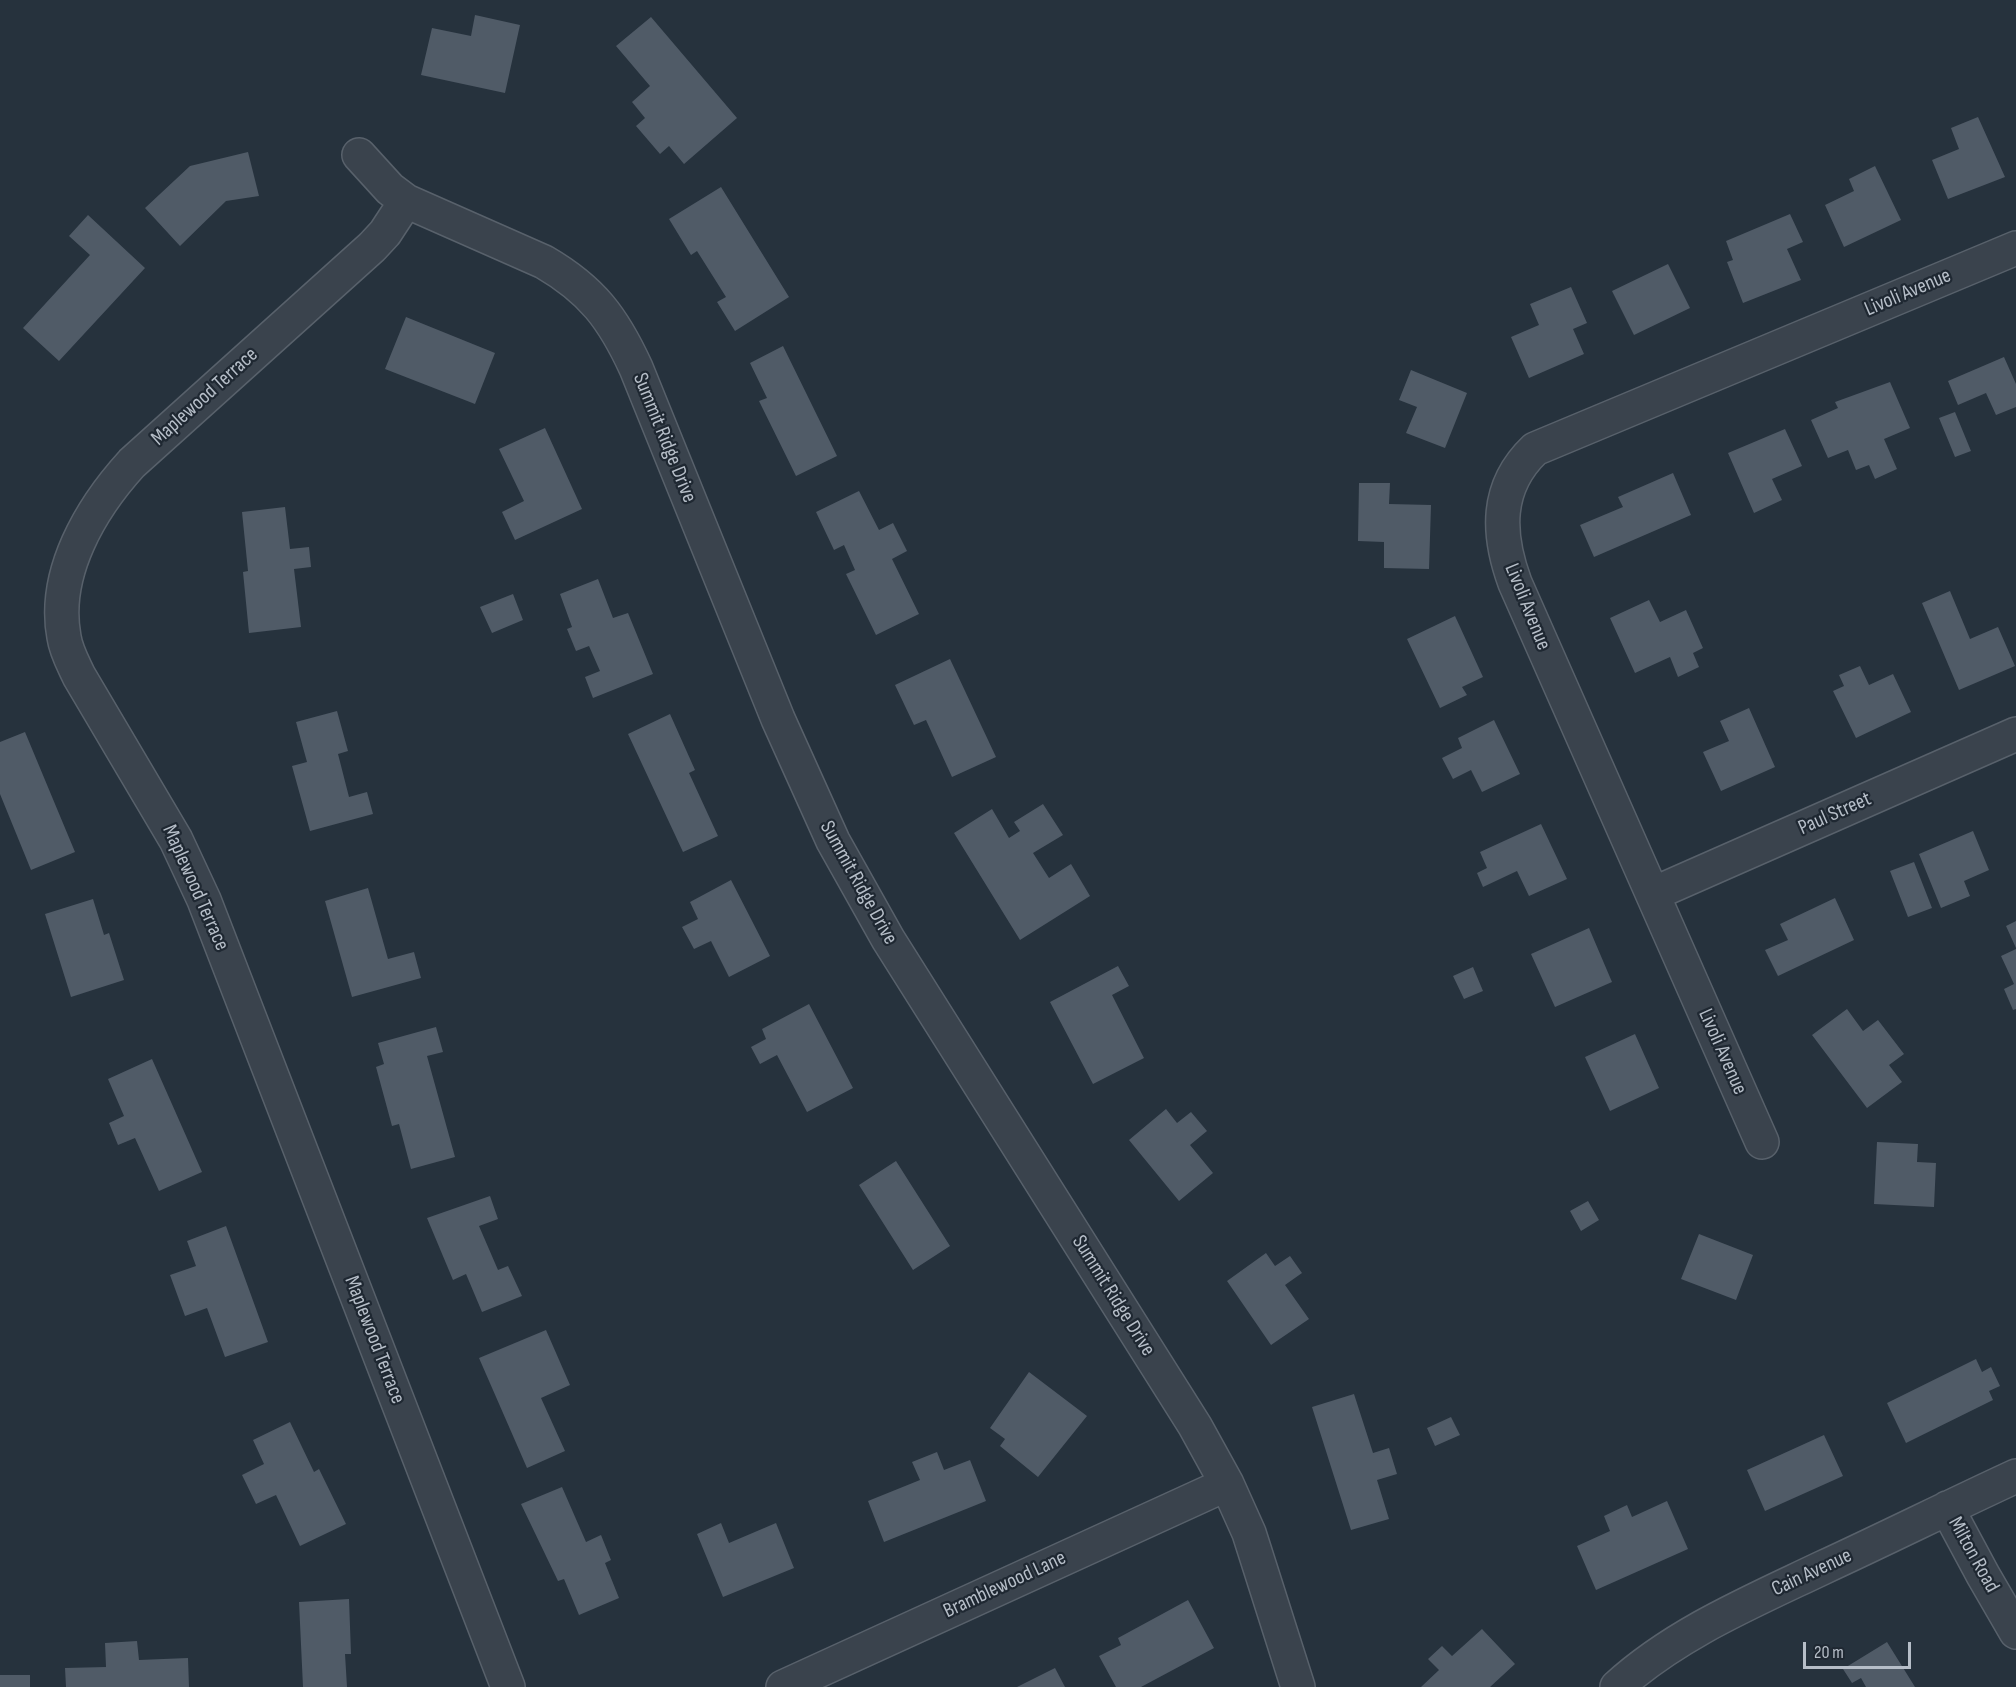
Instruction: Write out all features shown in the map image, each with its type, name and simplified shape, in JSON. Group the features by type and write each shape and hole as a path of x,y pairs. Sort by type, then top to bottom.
{"street":[{"name":"Summit Ridge Drive","path":"359,155 390,189 406,201 544,262 563,274 583,289 614,327 636,368 796,763 838,850 888,939 1195,1426 1227,1484 1249,1533 1298,1687"},
{"name":"Maplewood Terrace","path":"406,201 386,233 372,247 132,463 118,479 94,513 74,555 63,598 62,618 64,639 79,676 176,840 204,900 508,1687"},
{"name":"Livoli Avenue","path":"1762,1142 1515,583 1504,544 1505,499 1511,480 1522,462 1535,450 1552,441 2016,248"},
{"name":"Paul Street","path":"1653,894 2016,734"},
{"name":"Cain Avenue","path":"1617,1687 1646,1663 1698,1630 2016,1476"},
{"name":"Bramblewood Lane","path":"783,1687 1227,1484"},
{"name":"Milton Road","path":"1947,1508 2016,1632"}],"building":[{"path":"475,15 520,25 505,93 421,75 432,28 471,36"},
{"path":"651,17 737,118 684,164 669,146 660,154 636,126 645,118 632,102 650,86 616,46"},
{"path":"1978,117 2005,177 1948,199 1932,160 1959,149 1951,128"},
{"path":"248,152 259,196 226,201 180,246 145,208 190,166"},
{"path":"1875,166 1901,220 1844,247 1825,205 1854,191 1849,179"},
{"path":"721,187 789,297 735,331 717,302 726,297 697,251 691,255 669,219"},
{"path":"1790,214 1803,242 1787,249 1801,280 1743,303 1727,262 1733,260 1726,241"},
{"path":"88,215 145,268 59,361 23,328 90,255 69,236"},
{"path":"1668,264 1690,308 1634,335 1612,291"},
{"path":"1571,287 1587,323 1573,329 1584,354 1529,378 1511,337 1539,325 1530,304"},
{"path":"406,317 495,353 475,404 385,369"},
{"path":"783,346 837,456 796,476 759,401 767,398 750,363"},
{"path":"2004,357 2016,384 2016,407 1996,415 1986,393 1958,405 1948,381"},
{"path":"1411,370 1467,393 1445,448 1406,433 1417,407 1399,400"},
{"path":"1890,382 1910,428 1884,439 1897,469 1875,479 1869,465 1856,470 1848,450 1828,458 1811,420 1838,408 1835,402"},
{"path":"1955,412 1971,451 1955,457 1939,418"},
{"path":"545,428 582,509 515,540 502,512 524,501 499,449"},
{"path":"1785,429 1802,466 1772,479 1782,500 1754,513 1728,453"},
{"path":"1673,473 1691,515 1594,557 1580,525 1623,507 1618,497"},
{"path":"1359,483 1390,483 1389,504 1431,505 1429,569 1384,568 1384,542 1358,541"},
{"path":"859,491 879,530 893,523 907,551 892,559 919,614 876,635 846,574 855,570 844,545 834,550 816,512"},
{"path":"285,507 290,549 309,547 311,567 294,569 301,627 249,633 243,572 248,571 242,512"},
{"path":"598,579 613,618 628,613 653,674 593,698 585,677 600,671 589,646 576,651 567,629 572,627 560,594"},
{"path":"1950,591 1970,639 1998,627 2015,666 1959,690 1922,603"},
{"path":"513,594 523,620 492,633 480,607"},
{"path":"1649,600 1660,622 1686,610 1703,648 1693,653 1699,667 1678,677 1670,657 1635,673 1610,618"},
{"path":"1455,616 1483,677 1462,687 1467,695 1440,708 1407,639"},
{"path":"950,659 996,757 952,777 926,720 914,725 895,685"},
{"path":"1860,666 1869,685 1893,674 1911,712 1856,738 1833,691 1844,686 1839,675"},
{"path":"1749,708 1775,767 1721,791 1703,752 1729,741 1720,721"},
{"path":"337,711 348,751 338,754 349,797 367,792 373,814 310,831 292,766 307,762 296,722"},
{"path":"670,714 695,770 689,773 718,836 683,852 628,734"},
{"path":"1494,720 1520,774 1482,792 1471,770 1453,779 1442,758 1462,748 1458,738"},
{"path":"25,732 75,852 31,870 0,794 0,742"},
{"path":"1043,804 1063,835 1033,853 1049,878 1071,864 1090,896 1020,940 954,833 992,809 1009,838 1020,831 1014,822"},
{"path":"1541,824 1567,879 1529,896 1517,871 1483,887 1477,873 1487,868 1480,852"},
{"path":"1973,831 1989,870 1964,881 1970,896 1941,908 1919,854"},
{"path":"1914,862 1932,908 1908,917 1890,871"},
{"path":"731,880 770,956 729,977 711,941 694,949 682,927 698,919 690,902"},
{"path":"368,888 388,959 414,952 421,978 352,997 325,901"},
{"path":"1835,898 1854,940 1778,976 1765,950 1788,940 1780,924"},
{"path":"93,899 104,935 109,933 124,980 71,997 45,914"},
{"path":"2016,921 2016,948 2006,926"},
{"path":"1589,928 1612,982 1555,1007 1531,954"},
{"path":"2016,949 2016,1009 2013,1010 2004,989 2014,984 2001,956"},
{"path":"1118,966 1129,986 1112,995 1144,1058 1093,1084 1050,1002"},
{"path":"1473,967 1483,991 1464,999 1453,976"},
{"path":"809,1004 853,1088 807,1112 777,1055 760,1064 751,1047 766,1039 762,1029"},
{"path":"1847,1009 1863,1031 1878,1020 1904,1054 1889,1065 1902,1082 1867,1108 1812,1035"},
{"path":"436,1027 443,1052 427,1056 455,1157 411,1169 399,1124 392,1126 376,1067 384,1064 378,1043"},
{"path":"1635,1034 1659,1088 1610,1111 1585,1057"},
{"path":"152,1059 202,1172 159,1191 135,1138 118,1145 109,1123 124,1116 108,1079"},
{"path":"1166,1109 1177,1123 1191,1112 1207,1131 1190,1145 1213,1173 1179,1201 1129,1140"},
{"path":"1877,1142 1918,1144 1917,1162 1936,1163 1934,1207 1874,1204"},
{"path":"896,1161 950,1246 913,1270 859,1185"},
{"path":"490,1196 498,1219 479,1226 498,1270 508,1266 522,1296 482,1312 466,1274 453,1280 427,1218"},
{"path":"1588,1201 1599,1220 1581,1231 1570,1211"},
{"path":"226,1226 268,1342 225,1357 207,1308 185,1316 170,1275 196,1266 187,1241"},
{"path":"1699,1234 1753,1255 1736,1300 1681,1279"},
{"path":"1266,1253 1275,1266 1290,1256 1302,1273 1285,1285 1309,1319 1271,1345 1227,1281"},
{"path":"546,1330 570,1385 541,1398 565,1451 527,1468 479,1358"},
{"path":"1976,1359 1982,1372 1991,1367 2000,1386 1989,1391 1993,1400 1906,1443 1887,1403"},
{"path":"1029,1372 1087,1416 1038,1477 1000,1446 1005,1439 990,1428"},
{"path":"1354,1394 1373,1453 1389,1448 1397,1474 1377,1480 1389,1519 1351,1530 1312,1407"},
{"path":"1451,1417 1460,1435 1435,1446 1427,1428"},
{"path":"290,1422 314,1472 319,1469 346,1524 300,1546 276,1495 256,1504 242,1475 264,1464 253,1440"},
{"path":"1824,1435 1843,1476 1765,1511 1747,1470"},
{"path":"937,1452 944,1470 970,1460 986,1501 884,1542 868,1501 920,1480 912,1462"},
{"path":"562,1487 586,1542 601,1535 611,1560 605,1563 619,1598 579,1615 564,1579 558,1581 521,1504"},
{"path":"1667,1501 1688,1549 1596,1590 1577,1546 1610,1531 1604,1516 1627,1505 1632,1517"},
{"path":"721,1523 729,1543 776,1523 794,1568 723,1597 697,1534"},
{"path":"349,1599 351,1654 345,1654 347,1687 303,1687 299,1602"},
{"path":"1188,1600 1214,1648 1141,1687 1116,1687 1099,1656 1121,1645 1118,1638"},
{"path":"1482,1629 1515,1664 1490,1687 1421,1687 1439,1670 1428,1659 1442,1646 1452,1656"},
{"path":"137,1641 139,1660 188,1658 189,1687 66,1687 65,1668 106,1667 105,1643"},
{"path":"1887,1642 1915,1687 1866,1687 1861,1678 1852,1683 1843,1669"},
{"path":"1055,1668 1065,1687 1017,1687"},
{"path":"0,1675 30,1675 30,1687 0,1687"}]}
